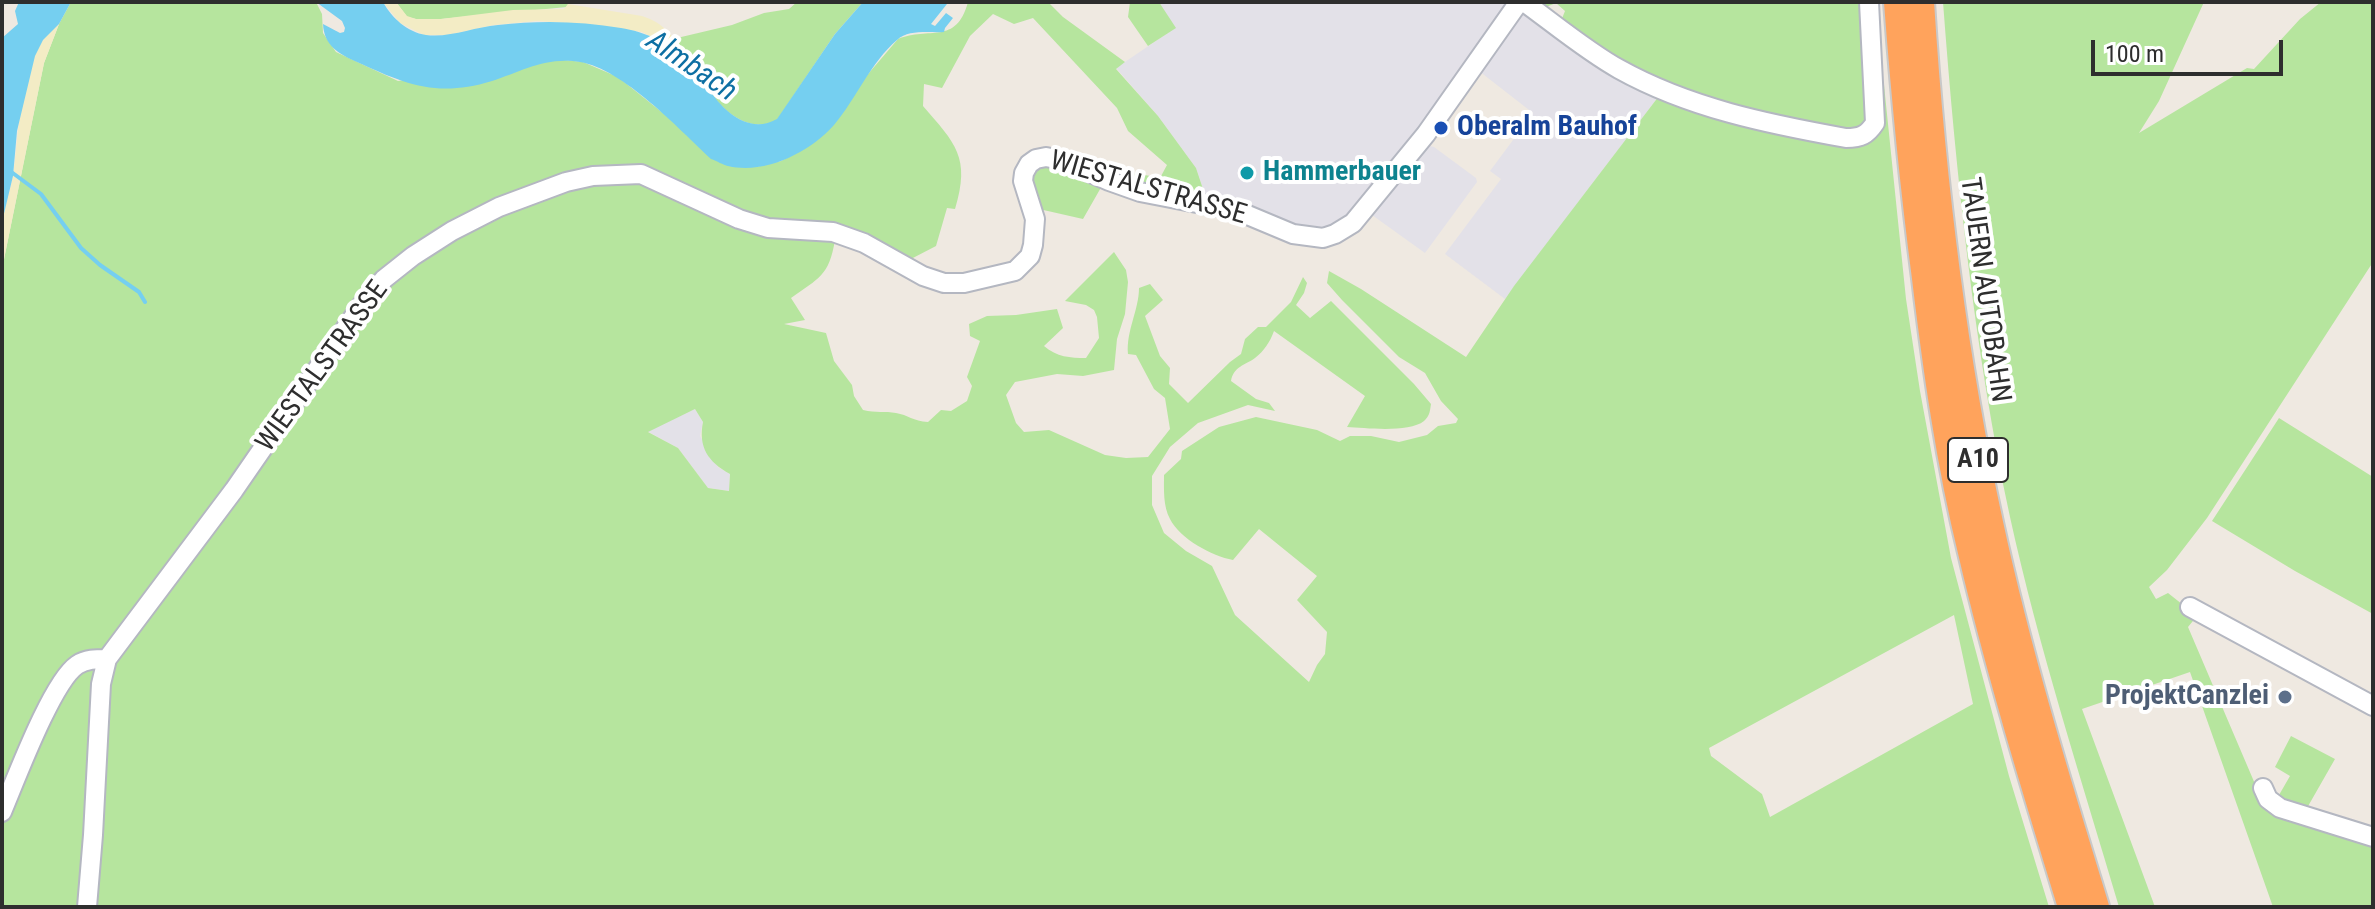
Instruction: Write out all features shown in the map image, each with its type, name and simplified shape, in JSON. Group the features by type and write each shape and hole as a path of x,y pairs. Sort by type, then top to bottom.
{"highway":[{"name":"TAUERN AUTOBAHN","path":"1897,2 1917,217 1950,449 1970,551 2002,673 2071,907"},
{"name":"TAUERN AUTOBAHN","path":"1921,2 1935,168 1951,295 1978,463 2015,628 2096,907"}],"street":[{"path":"1521,2 1618,69 1691,103 1846,138 1868,134 1875,123 1869,2"},
{"name":"WIESTALSTRASSE","path":"87,907 101,684 107,659 234,490 361,306 384,279 452,231 499,207 566,182 593,176 641,174 739,219 768,228 833,232 864,243 923,276 944,283 964,283 1015,271 1030,256 1035,219 1023,181 1024,173 1029,164 1046,157 1061,160 1140,192 1225,207 1293,234 1323,238 1353,223 1426,134 1521,2"},
{"path":"2190,607 2373,706"},
{"path":"2,812 58,686 85,660 107,659"},
{"path":"2263,788 2268,799 2280,808 2373,837"}],"shaded area":[{"path":"1159,2 1511,2 1361,207 1335,226 1320,229 1300,227 1206,198 1196,168 1158,116 1116,68 1175,28"},
{"path":"1526,7 1662,92 1505,299 1445,254 1501,179 1490,171 1533,113 1479,71"},
{"path":"1426,145 1434,147 1476,178 1477,182 1425,253 1372,215 1419,149"},
{"path":"695,409 703,422 700,436 718,467 730,474 729,491 708,488 678,448 647,431"}],"green space":[{"path":"71,2 316,2 322,14 323,33 336,52 398,81 555,59 583,62 618,77 729,166 756,167 781,161 804,149 898,39 949,30 963,16 968,2 1048,2 1063,17 1125,62 1116,69 1158,116 1196,168 1206,198 1130,183 1135,173 1160,178 1167,165 1128,131 1117,108 1033,18 1014,24 993,14 970,36 942,88 924,84 923,106 944,130 957,152 961,176 955,209 947,208 936,246 909,260 863,236 728,219 787,239 809,236 835,240 826,269 791,298 805,320 784,324 826,333 834,361 852,385 854,396 863,410 896,413 928,422 941,410 951,411 967,401 972,386 967,377 980,341 970,336 969,324 987,316 1057,309 1063,328 1044,346 1064,356 1086,358 1099,338 1097,317 1094,310 1086,305 1065,301 1114,252 1126,270 1128,282 1114,370 1083,376 1057,374 1015,382 1006,395 1016,423 1024,432 1049,430 1105,455 1126,458 1148,457 1170,429 1165,398 1154,389 1136,355 1128,354 1139,288 1150,284 1163,300 1145,316 1160,356 1170,368 1169,384 1188,403 1241,354 1245,339 1258,327 1266,327 1291,302 1303,277 1307,283 1296,305 1310,318 1331,301 1431,404 1427,417 1417,425 1408,427 1347,427 1365,396 1274,331 1264,349 1237,369 1231,381 1256,399 1269,403 1275,411 1248,405 1198,423 1170,447 1152,476 1152,505 1164,533 1212,566 1235,615 1309,682 1325,654 1327,632 1297,600 1317,576 1259,529 1233,560 1197,546 1170,519 1165,503 1164,475 1181,459 1182,451 1219,427 1256,417 1317,430 1340,441 1350,436 1371,436 1399,442 1427,435 1438,426 1456,423 1458,419 1441,401 1425,373 1399,357 1327,283 1329,271 1466,357 1514,286 1662,92 1864,141 1880,84 1884,85 1906,299 1951,558 2009,776 2049,907 2,907 2,269 44,63","holes":["695,409 703,422 702,439 706,453 730,474 729,491 708,488 678,448 648,432","1954,615 1973,704 1770,817 1762,794 1711,756 1709,748"]},
{"path":"396,2 568,4 567,7 416,19 407,17"},
{"path":"797,2 863,2 835,34 777,120 756,124 736,118 712,94 700,70 677,38 789,9"},
{"path":"1130,2 1159,2 1176,28 1148,46 1128,17"},
{"path":"1541,2 1863,2 1869,122 1861,132 1751,115 1620,66 1561,21 1565,11 1556,3 1546,7"},
{"path":"1943,2 2204,2 2159,101 2139,133 2247,68 2254,69 2300,19 2321,2 2373,2 2373,262 2207,518 2167,570 2149,587 2156,599 2168,593 2197,616 2188,627 2264,805 2373,841 2373,907 2273,907 2190,672 2082,709 2155,907 2119,907 2034,615 1997,453 1968,261"},
{"path":"1042,166 1052,166 1103,184 1083,219 1039,209 1032,180"},
{"path":"2279,418 2373,477 2373,614 2212,521"},
{"path":"2291,736 2335,759 2307,808 2279,795 2290,776 2275,767"}],"sand":[{"path":"383,2 396,2 407,16 416,19 513,10 564,9 568,4 642,16 663,27 685,55 642,32 596,25 537,21 494,25 448,35 424,35 400,23"},
{"path":"59,24 44,63 2,269 2,225 13,176 23,94 36,53"}],"water":[{"path":"19,2 71,2 35,56 17,131 13,176 2,222 2,38 18,24 15,11"},
{"name":"Almbach","path":"316,2 383,2 401,23 426,35 544,22 591,24 639,32 686,55 729,112 756,124 777,119 835,34 863,2 944,2 947,4 931,24 935,26 946,13 953,18 944,32 913,33 897,40 879,59 834,125 813,144 786,159 742,168 711,159 632,88 597,67 580,62 546,63 492,81 454,88 422,86 391,77 350,59 329,44 323,24 340,33 345,28 342,21"}],"waterway":[{"path":"2,165 41,194 81,248 139,292 145,302"}],"place":[{"name":"Oberalm Bauhof","path":"1441,128"},
{"name":"Hammerbauer","path":"1247,173"},
{"name":"ProjektCanzlei","path":"2285,697"}]}
